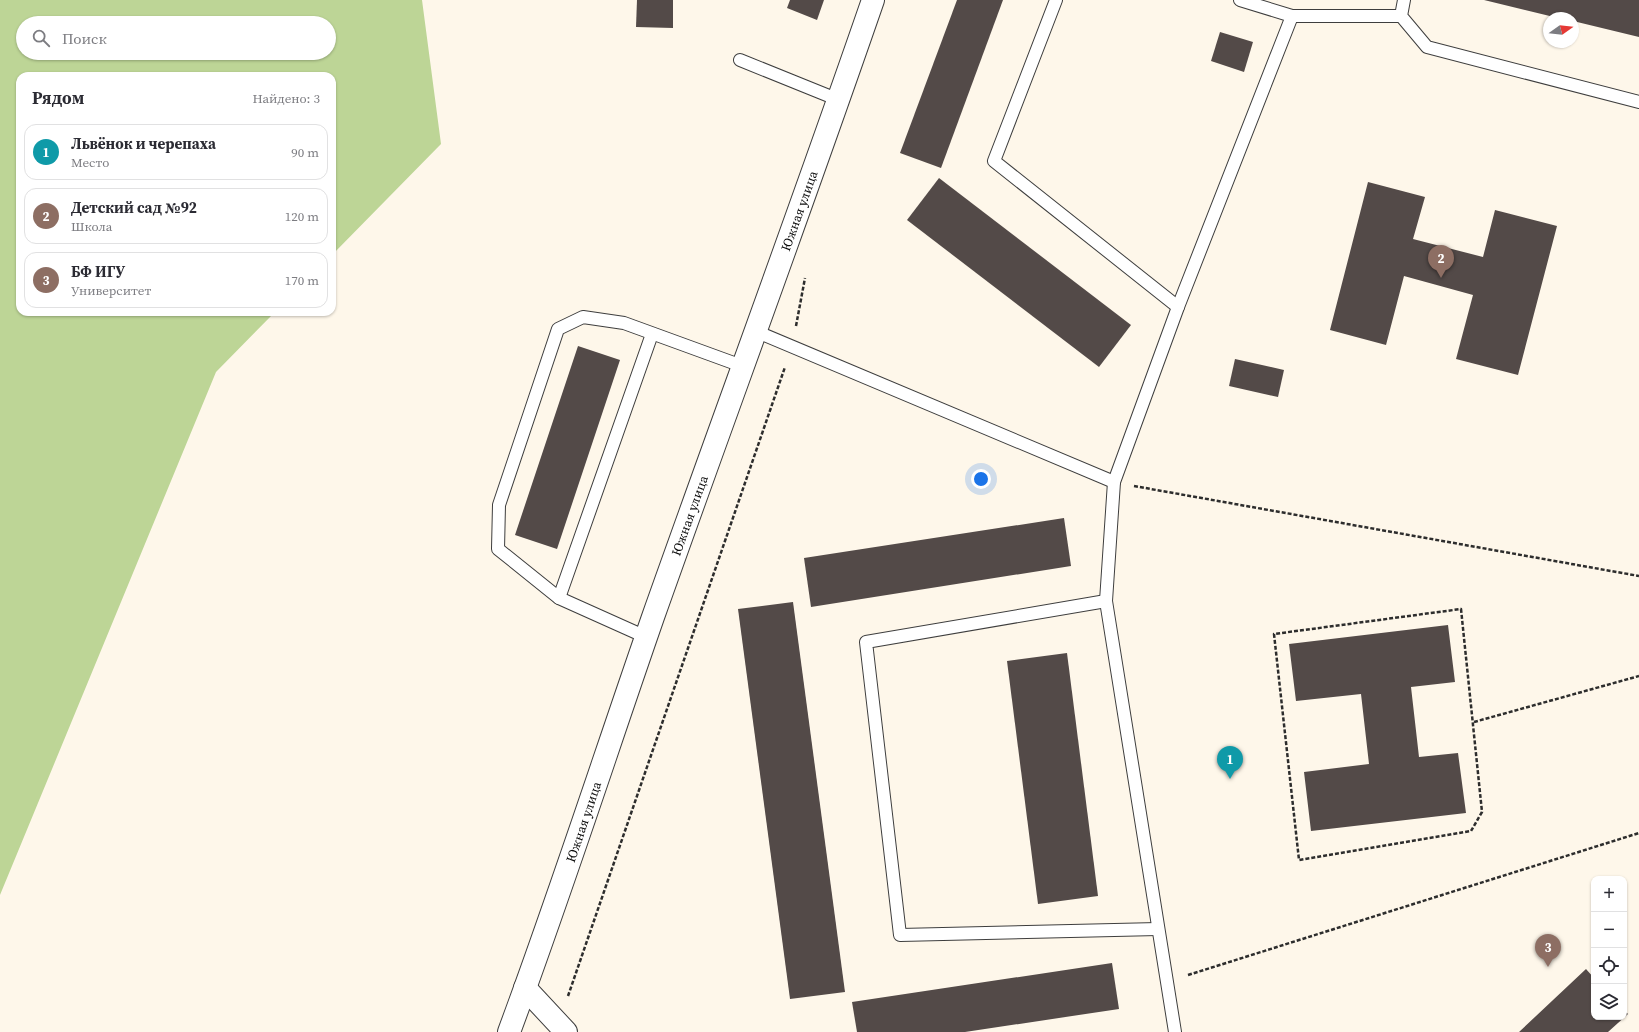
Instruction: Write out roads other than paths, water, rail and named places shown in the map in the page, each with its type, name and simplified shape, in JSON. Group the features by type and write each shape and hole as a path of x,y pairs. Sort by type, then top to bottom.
{"street":[{"name":"Южная улица","path":"509,1032 646,638 742,366 839,100 873,0"},
{"path":"525,988 562,1028"}],"lane":[{"path":"1056,0 994,161 1178,306"},
{"path":"1240,0 1292,16 1401,16"},
{"path":"1401,16 1404,0"},
{"path":"1175,1032 1106,601 1114,482 1178,306 1292,16"},
{"path":"1401,16 1427,47 1639,102"},
{"path":"740,60 839,100"},
{"path":"646,638 559,598 498,549 499,505 558,329 583,318 624,323 742,366"},
{"path":"755,331 1114,482"},
{"path":"559,598 652,334"},
{"path":"1106,601 866,642 900,935 1158,929"}],"place":[{"name":"Детский сад №92","path":"1441,278"},
{"name":"Львёнок и черепаха","path":"1230,779"},
{"name":"БФ ИГУ","path":"1548,967"}]}
